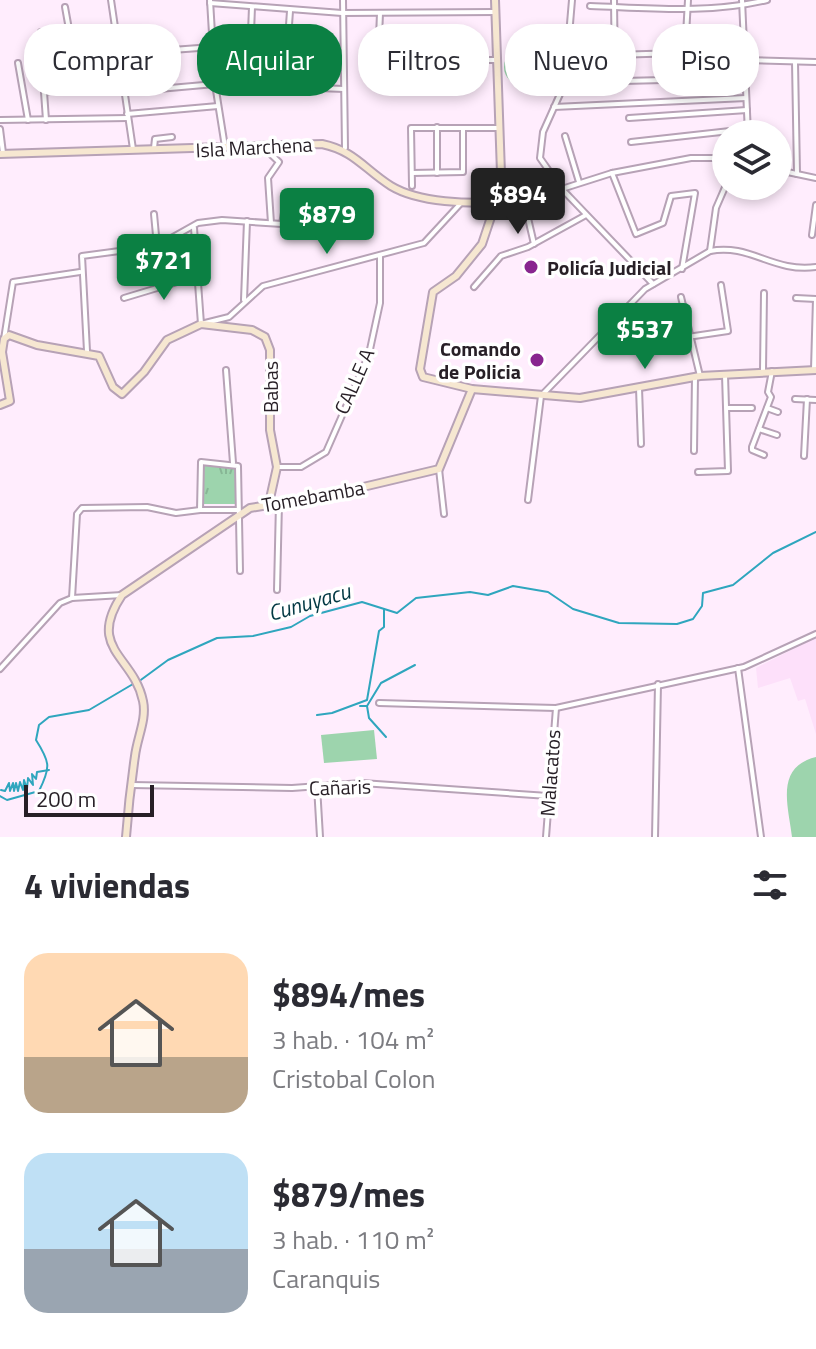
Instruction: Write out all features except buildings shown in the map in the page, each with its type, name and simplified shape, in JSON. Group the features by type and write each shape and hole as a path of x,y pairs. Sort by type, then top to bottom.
{"street":[{"path":"111,0 115,24"},
{"path":"343,0 345,148 402,192 463,201 524,201 612,173 691,158 712,158"},
{"path":"495,0 499,202 482,244 456,276 433,292 421,374 429,380 472,389 580,398 697,376 763,370 815,370 816,299 796,298"},
{"path":"572,0 565,83 543,132 540,158 561,188 653,284"},
{"path":"614,0 614,24"},
{"path":"646,0 646,8"},
{"path":"687,24 688,0"},
{"path":"590,6 688,9 767,0"},
{"path":"211,24 210,1 342,13 495,12"},
{"path":"742,3 743,24"},
{"path":"65,7 68,24"},
{"path":"251,24 252,7"},
{"path":"289,24 290,10"},
{"path":"380,13 380,24"},
{"path":"489,60 497,60"},
{"path":"759,61 816,62"},
{"path":"795,62 797,174"},
{"path":"18,63 28,120"},
{"path":"43,96 46,120"},
{"path":"126,96 134,151"},
{"path":"217,96 225,149"},
{"path":"554,107 746,98 747,120"},
{"path":"649,103 649,117"},
{"path":"0,120 128,116 218,106"},
{"path":"629,118 747,110"},
{"path":"437,127 437,173"},
{"path":"412,173 463,172 463,128"},
{"path":"412,186 410,129 499,128"},
{"path":"0,129 2,153"},
{"path":"631,142 712,135"},
{"path":"565,136 579,182"},
{"path":"154,151 155,139 172,137"},
{"name":"Isla Marchena","path":"2,153 322,144 345,148"},
{"path":"263,147 279,162 268,178 271,223"},
{"path":"612,173 636,234 663,223 671,196 695,193 682,270"},
{"path":"792,173 816,178"},
{"path":"710,251 719,200"},
{"path":"4,339 14,335 46,347 87,351 102,358 113,387 122,394 170,337 229,317 244,300 271,283 424,243 463,201"},
{"path":"524,201 534,244"},
{"path":"812,235 816,205"},
{"path":"87,351 80,257 157,246 194,228 198,223 247,221 281,224 285,207"},
{"path":"154,214 157,246"},
{"path":"474,287 501,256 534,244 586,215"},
{"path":"244,300 247,221"},
{"path":"194,228 201,324"},
{"path":"528,500 541,396 645,289 710,251 751,253 785,268 816,267"},
{"name":"CALLE A","path":"277,467 301,467 326,452 369,354 380,303 380,256"},
{"path":"1,406 10,401 2,352 13,282 80,272"},
{"path":"124,298 197,276"},
{"path":"647,343 728,331 721,285"},
{"path":"763,370 764,293"},
{"path":"681,297 697,376 694,451"},
{"name":"Babas","path":"201,324 252,330 265,337 269,344 270,430 277,467 269,503"},
{"path":"226,370 233,463"},
{"path":"764,455 752,450 767,408 772,371"},
{"path":"698,472 728,471 725,373"},
{"path":"639,388 641,444"},
{"path":"444,514 439,469 472,389"},
{"path":"795,399 816,400"},
{"path":"804,456 807,399"},
{"path":"727,408 752,408"},
{"path":"767,408 778,412"},
{"path":"759,429 777,435"},
{"path":"200,510 201,462 233,463 239,468 240,571"},
{"name":"Tomebamba","path":"122,595 239,512 269,503 439,469"},
{"path":"277,590 279,503"},
{"path":"72,598 77,514 82,508 147,507 176,513 200,510 239,512"},
{"path":"0,669 60,603 72,598 122,595"},
{"path":"122,595 111,613 109,638 141,693 144,709 126,837"},
{"path":"379,703 556,708 738,668 772,657 816,634"},
{"path":"738,668 761,837"},
{"path":"655,837 658,684"},
{"name":"Malacatos","path":"546,837 556,708"},
{"name":"Cañaris","path":"132,785 317,786 362,783 548,796"},
{"path":"317,786 320,837"}],"shaded area":[{"path":"816,637 816,734 805,699 798,701 790,678 758,688 756,668"}],"green space":[{"path":"204,464 238,465 239,504 203,504"},
{"path":"374,730 377,759 324,763 321,735"},
{"path":"816,757 816,837 792,837 787,800 789,778 803,762"}],"waterway":[{"name":"Cunuyacu","path":"138,682 168,660 217,638 253,636 291,627 310,616 362,602 397,613 416,598 470,592 488,595 513,586 548,592 573,609 619,623 677,624 693,619 702,606 703,593 733,585 773,553 816,532"},
{"path":"317,715 367,700 379,631 384,627 384,609"},
{"path":"367,706 381,683 415,665"},
{"name":"Cunuyacu","path":"0,796 7,800 39,791 47,765 36,740 39,725 49,717 89,710 133,684"},
{"path":"360,706 367,706 369,718 386,737"},
{"path":"1,790 5,791 9,783 10,791 13,783 14,791 16,783 18,791 20,782 23,790 24,780 27,789 28,778 33,785 32,774 36,779 37,772 49,770"}],"place":[{"name":"Policía Judicial","path":"531,267"},
{"name":"Comando de Policia","path":"537,360"}]}
